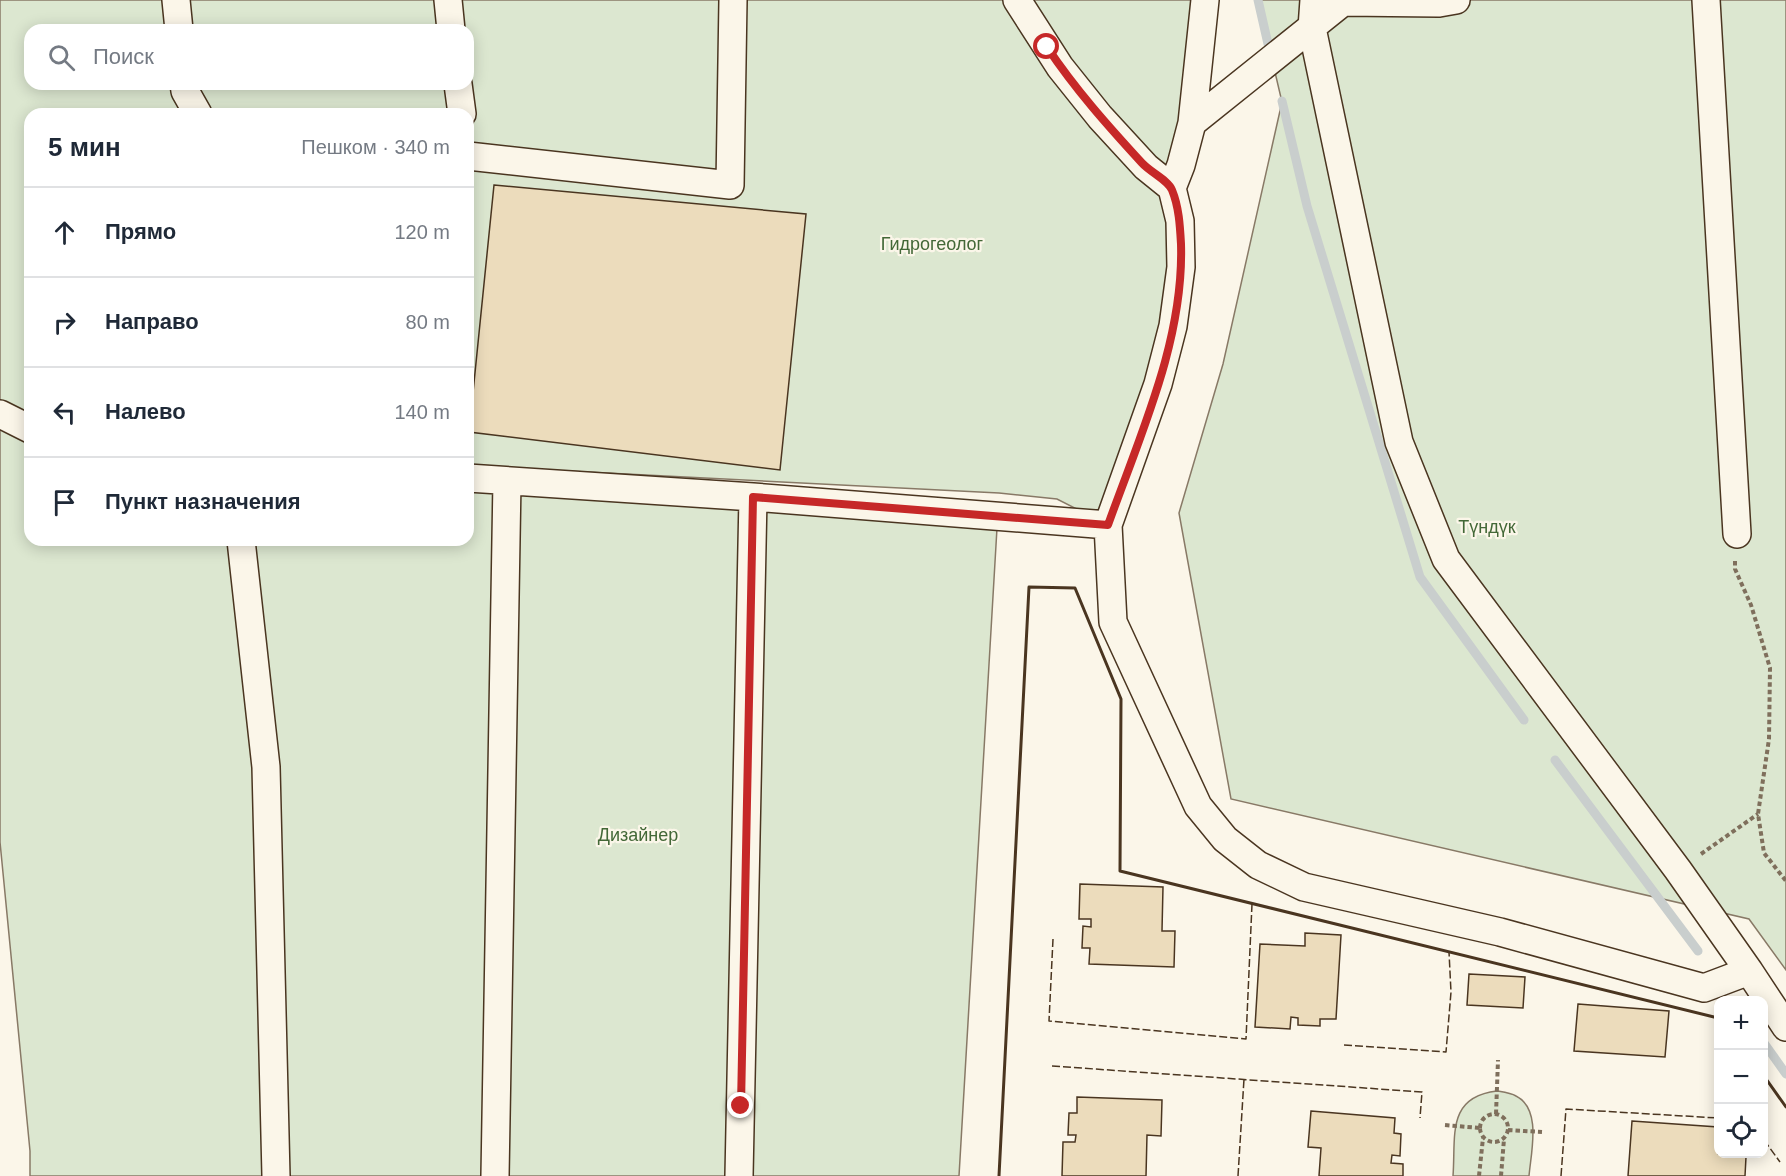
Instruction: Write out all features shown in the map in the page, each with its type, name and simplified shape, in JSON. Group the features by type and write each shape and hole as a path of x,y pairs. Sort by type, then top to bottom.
{"street":[{"path":"176,0 178,24"},
{"path":"448,0 450,24"},
{"path":"474,157 730,185 733,0"},
{"path":"1017,0 1060,67 1100,117 1146,167 1172,188"},
{"path":"1205,0 1192,123 1181,165 1172,188 1180,221 1181,267 1173,326 1158,384 1108,525 1113,622 1198,806 1226,839 1258,865 1304,887 1500,932 1704,988 1749,971"},
{"path":"1314,0 1312,28 1398,442 1446,559 1678,870 1786,1027"},
{"path":"1192,123 1343,2 1439,3 1456,0"},
{"path":"1706,0 1737,534"},
{"path":"185,90 195,108"},
{"path":"459,90 461,108"},
{"path":"0,414 24,426"},
{"path":"474,478 753,497 1108,525"},
{"path":"495,1176 507,481"},
{"path":"740,1176 753,497"},
{"path":"242,546 266,767 276,1176"}],"path":[{"path":"1737,534 1735,569 1751,605 1770,668 1769,739 1758,814 1764,853 1786,881"},
{"path":"1678,870 1758,814"},
{"path":"1496,1114 1498,1060"},
{"path":"1479,1176 1483,1137 1480,1128 1486,1116 1496,1114 1501,1115 1507,1122 1508,1130 1504,1139 1501,1176"},
{"path":"1445,1125 1480,1128"},
{"path":"1508,1130 1542,1132"},
{"path":"1483,1137 1491,1142 1504,1139"}],"green space":[{"name":"Гидрогеолог","path":"0,0 1205,0 1172,188 1181,267 1108,525 1057,499 999,493 474,466 474,108 24,108 24,411 0,400"},
{"name":"Түндүк","path":"1258,0 1786,0 1786,970 1749,919 1231,799 1179,513 1223,364 1282,102"},
{"name":"Дизайнер","path":"0,414 24,426 24,546 474,546 474,479 997,528 959,1176 30,1176 30,1151 0,842"},
{"path":"1497,1091 1516,1096 1524,1102 1529,1111 1533,1144 1529,1176 1453,1176 1455,1133 1461,1110 1469,1101"}],"building":[{"path":"494,185 806,214 780,470 474,433 474,383"},
{"path":"1080,884 1163,887 1162,931 1175,931 1174,967 1089,964 1090,948 1082,948 1083,926 1091,927 1091,919 1079,919"},
{"path":"1305,933 1341,935 1336,1019 1320,1019 1320,1026 1298,1025 1298,1018 1291,1017 1290,1029 1255,1027 1260,944 1305,946"},
{"path":"1469,974 1525,977 1523,1008 1467,1005"},
{"path":"1578,1004 1669,1011 1665,1057 1574,1051"},
{"path":"1077,1097 1162,1100 1161,1136 1147,1135 1146,1176 1062,1176 1063,1142 1075,1142 1076,1135 1068,1135 1069,1113 1077,1113"},
{"path":"1311,1111 1395,1118 1394,1133 1401,1134 1400,1156 1392,1155 1391,1163 1403,1164 1403,1176 1319,1176 1321,1148 1308,1147"},
{"path":"1632,1121 1714,1127 1714,1158 1746,1158 1745,1176 1628,1176"}],"waterway":[{"path":"1258,0 1268,44"},
{"path":"1282,101 1307,206 1420,577 1524,720"},
{"path":"1555,760 1698,951"},
{"path":"1768,1049 1786,1074"}],"fence":[{"path":"1053,939 1049,1021 1246,1039 1252,904"},
{"path":"1344,1045 1446,1052 1451,992 1449,952"},
{"path":"1052,1066 1422,1092 1420,1118"},
{"path":"1238,1176 1244,1079"},
{"path":"1561,1176 1566,1109 1714,1118"},
{"path":"1768,1146 1780,1162"}],"wall":[{"path":"999,1176 1029,587 1075,588 1121,699 1120,871 1714,1017"},
{"path":"1768,1082 1786,1107"}],"route":[{"path":"741,1106 753,497 1108,525 1158,384 1173,326 1181,267 1180,221 1172,188 1146,167 1100,117 1047,47"}]}
